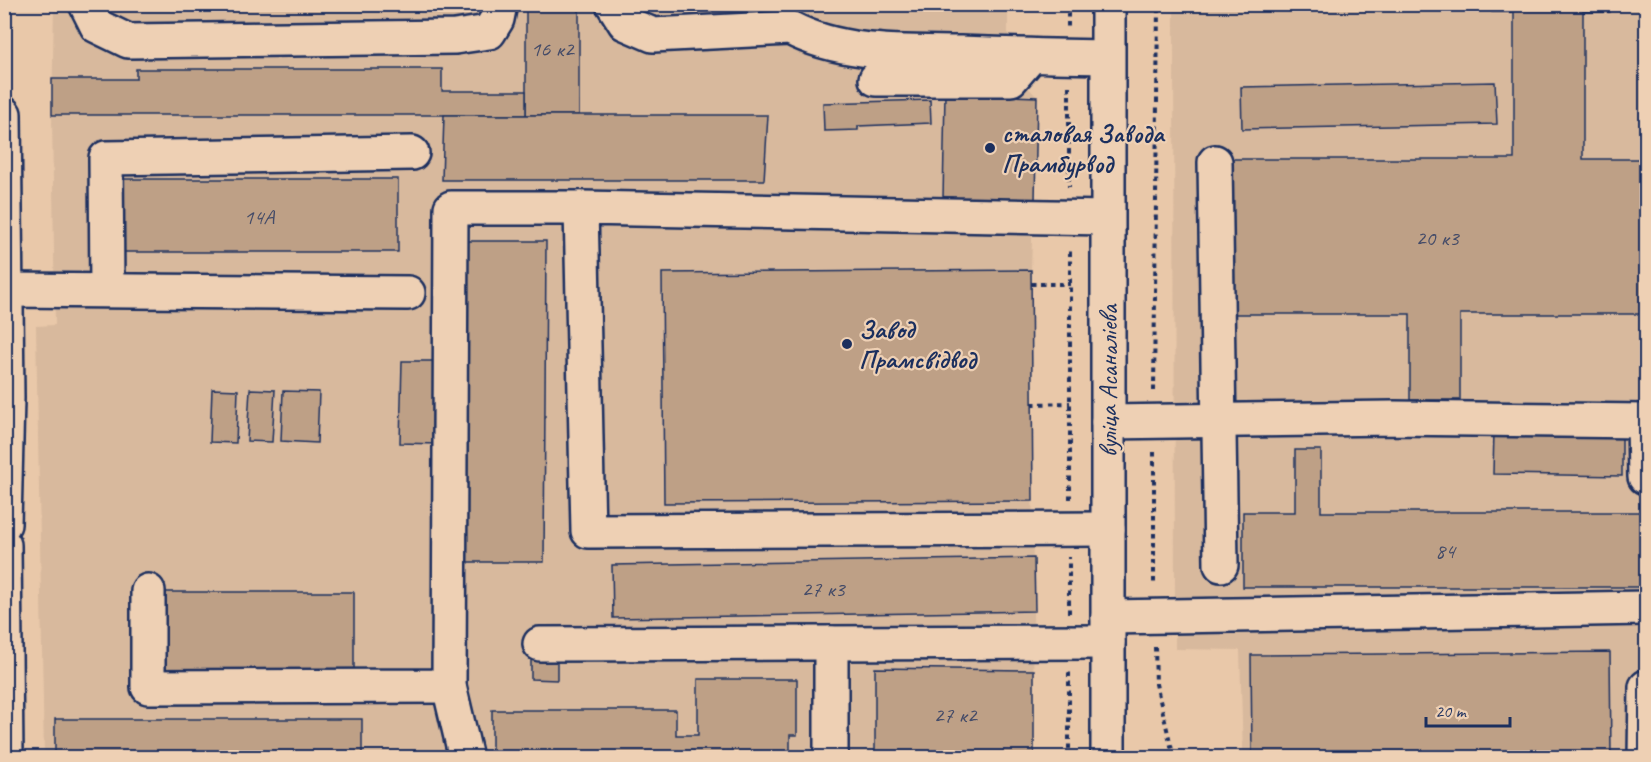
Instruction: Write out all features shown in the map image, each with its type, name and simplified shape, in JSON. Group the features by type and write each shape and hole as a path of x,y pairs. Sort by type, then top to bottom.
{"street":[{"path":"86,4 97,26 128,41 455,37 489,32 497,19 500,4"},
{"path":"613,4 625,22 653,35 789,16 807,37 848,47 902,52 1107,57"},
{"name":"вуліца Асаналіева","path":"1108,4 1108,758"},
{"path":"876,80 1011,79 1031,56"},
{"path":"4,114 6,398 4,524"},
{"path":"106,290 106,158 412,153"},
{"path":"1215,162 1221,566"},
{"path":"466,758 449,686 451,208 580,208 1107,218"},
{"path":"580,208 588,531 1108,529"},
{"path":"5,290 408,293"},
{"path":"1108,422 1392,418 1645,421 1645,477"},
{"path":"4,545 6,758"},
{"path":"148,591 148,687 449,686"},
{"path":"540,644 1069,642 1154,616 1647,608"},
{"path":"831,643 831,758"},
{"path":"1645,758 1647,687"}],"path":[{"path":"1068,4 1069,758"},
{"path":"1158,4 1154,616 1156,684 1174,758"},
{"path":"1031,284 1070,284"},
{"path":"1032,404 1070,402"}],"shaded area":[{"path":"54,5 1008,5 1008,66 1037,97 1031,270 1034,757 44,757 36,326 55,325 52,115"},
{"path":"1174,5 1646,5 1646,757 1243,757 1240,650 1175,649"}],"building":[{"path":"112,4 466,4 466,6"},
{"path":"526,4 579,4 579,115 526,115"},
{"path":"1492,4 1610,4 1610,12 1583,12 1583,159 1646,159 1646,314 1460,314 1460,400 1410,400 1410,314 1228,314 1228,159 1514,159 1514,12 1492,12"},
{"path":"136,69 442,69 442,91 526,91 526,115 52,115 52,79 136,79"},
{"path":"1495,82 1497,124 1242,129 1241,87"},
{"name":"сталовая Завода Прамбурвод","path":"945,94 1037,97 1035,201 943,199"},
{"path":"930,100 931,123 858,126 858,130 824,131 823,103"},
{"path":"444,115 768,115 764,180 442,180"},
{"path":"120,179 398,179 398,252 120,252"},
{"path":"460,241 546,241 544,562 458,562"},
{"name":"Завод Прамсвідвод","path":"1031,270 1033,501 664,503 662,273"},
{"path":"402,361 439,361 437,444 400,443"},
{"path":"212,389 238,390 236,443 210,442"},
{"path":"250,389 275,390 272,442 247,441"},
{"path":"283,391 319,392 317,443 281,441"},
{"path":"1494,430 1622,431 1622,476 1493,474"},
{"path":"1295,450 1321,450 1321,512 1646,512 1646,587 1243,587 1243,512 1295,512"},
{"path":"1034,558 1035,611 613,618 612,565"},
{"path":"163,592 354,592 354,676 163,676"},
{"path":"531,648 557,648 557,680 531,679"},
{"path":"1610,652 1611,758 1252,758 1251,655"},
{"path":"875,668 1034,670 1034,758 875,758"},
{"path":"698,679 797,679 797,735 790,735 790,758 492,758 492,710 676,710 676,735 698,735"},
{"path":"55,719 362,719 362,758 55,758"}],"place":[{"name":"сталовая Завода Прамбурвод","path":"990,148"},
{"name":"Завод Прамсвідвод","path":"847,344"}]}
